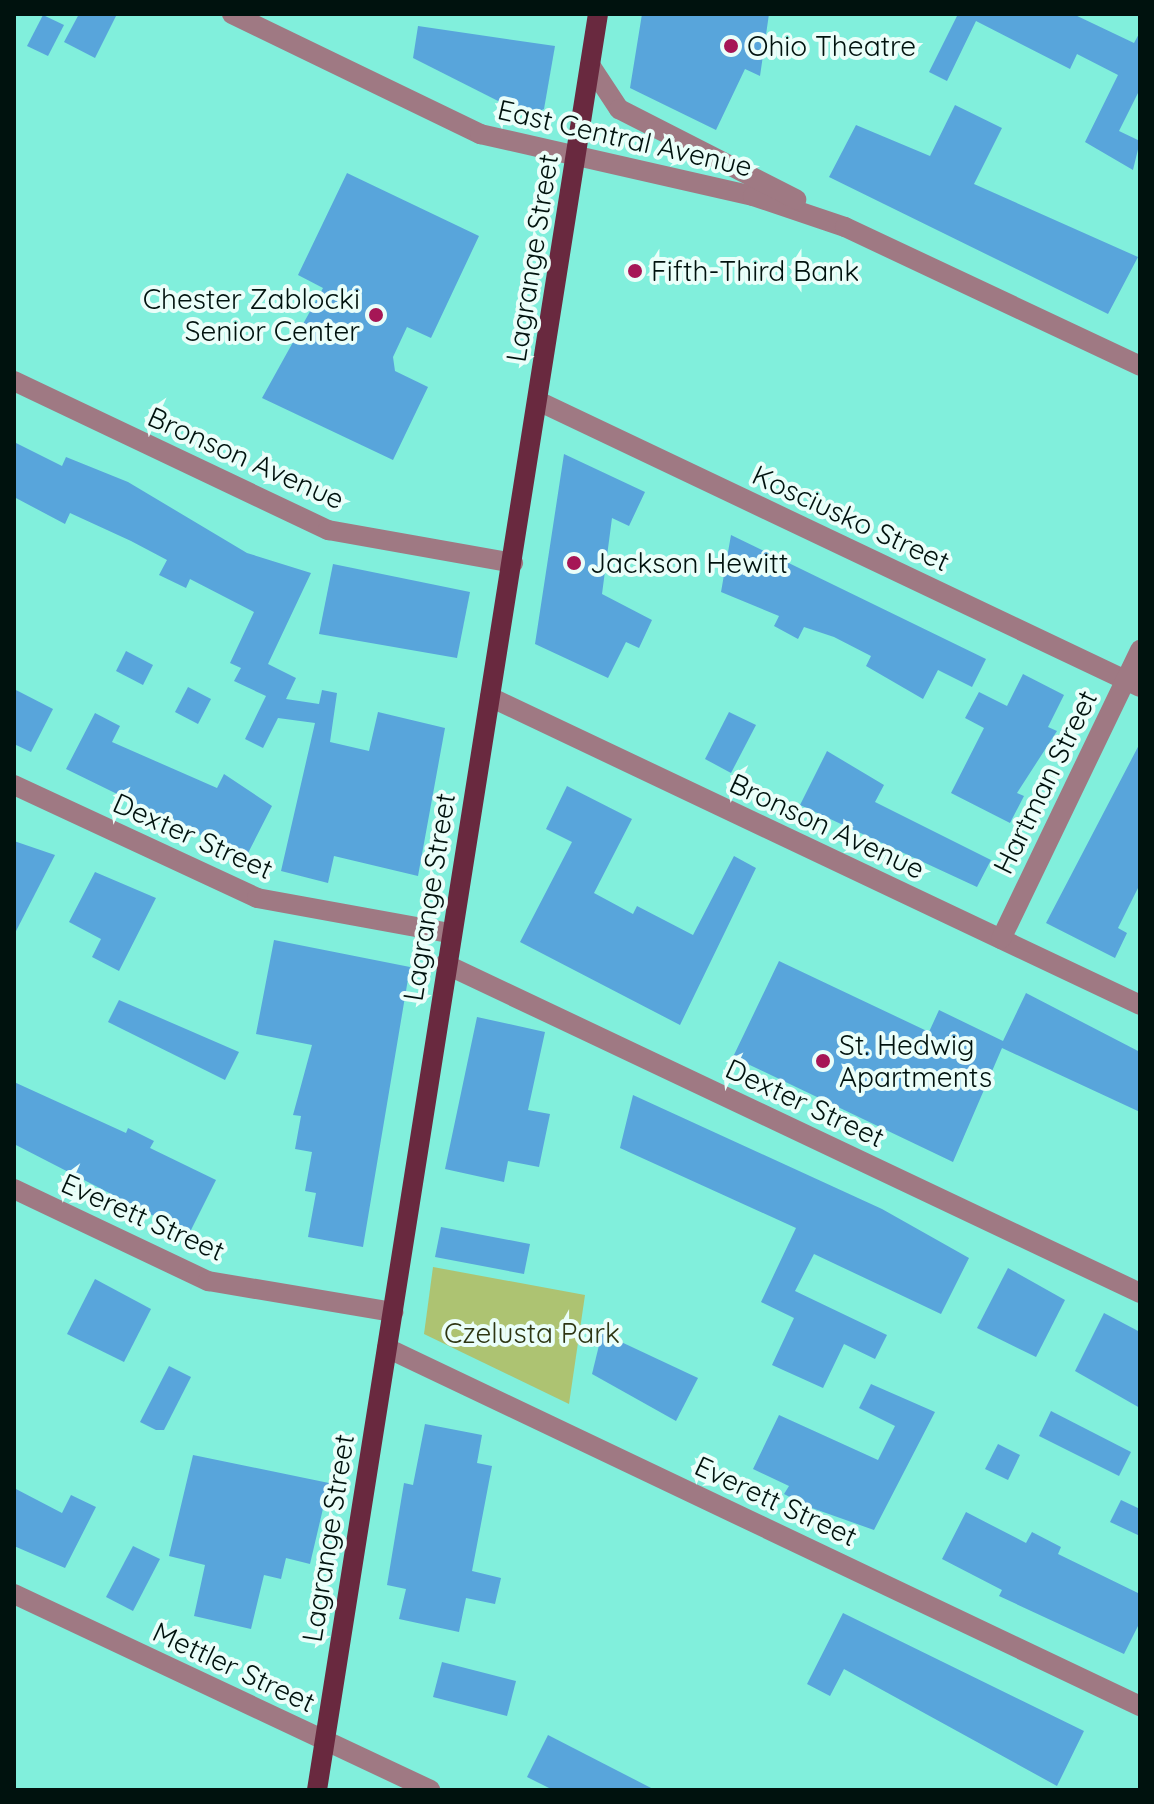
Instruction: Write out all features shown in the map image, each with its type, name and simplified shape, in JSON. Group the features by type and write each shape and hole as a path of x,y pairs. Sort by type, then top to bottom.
{"main road":[{"name":"Lagrange Street","path":"317,1790 445,964 513,563 598,14"}],"street":[{"name":"East Central Avenue","path":"232,14 452,123 576,156 778,203 885,245 1140,366"},
{"path":"590,65 619,109 885,245"},
{"name":"Bronson Avenue","path":"14,381 328,530 513,563"},
{"name":"Kosciusko Street","path":"538,401 1133,683"},
{"name":"Hartman Street","path":"1001,939 1133,683 1140,650"},
{"name":"Bronson Avenue","path":"490,697 1140,1005"},
{"name":"Dexter Street","path":"14,785 257,898 450,933"},
{"name":"Dexter Street","path":"445,964 1140,1293"},
{"name":"Everett Street","path":"14,1189 208,1281 393,1312"},
{"name":"Everett Street","path":"387,1348 1140,1706"},
{"name":"Mettler Street","path":"14,1594 430,1790"}],"green space":[{"name":"Czelusta Park","path":"433,1267 585,1295 569,1404 424,1334"}],"building":[{"path":"79,14 117,14 95,58 64,42"},
{"path":"642,14 769,14 760,76 745,69 716,130 630,88"},
{"path":"958,14 1073,14 1134,43 1140,32 1140,89 1119,131 1140,141 1133,170 1085,142 1118,75 1077,54 1070,69 976,21 947,81 929,72"},
{"path":"43,15 64,25 48,56 27,46"},
{"path":"418,26 555,46 544,109 528,116 413,58"},
{"path":"955,105 1002,128 974,184 1138,257 1108,314 829,177 856,125 930,156"},
{"name":"Chester Zablocki Senior Center","path":"347,173 479,236 431,338 407,327 393,357 395,371 428,387 393,460 262,398 323,288 298,275"},
{"path":"14,442 62,466 66,457 128,482 247,553 311,573 268,664 296,678 286,699 319,704 322,690 337,693 330,742 369,751 378,712 445,728 418,876 334,856 328,883 281,871 315,723 278,718 263,748 245,739 266,696 234,681 241,668 230,663 254,612 190,579 186,588 159,575 167,560 131,541 70,513 65,524 14,497"},
{"path":"564,454 645,492 629,526 612,518 602,594 652,620 639,648 626,642 608,678 535,644"},
{"path":"731,535 986,659 972,687 938,670 923,699 866,666 871,656 834,637 804,627 798,639 774,626 779,616 721,592"},
{"path":"333,564 470,592 457,658 319,634"},
{"path":"126,651 153,665 143,685 116,671"},
{"path":"1023,674 1064,695 1048,727 1057,731 1017,793 1024,796 1010,823 951,793 984,728 965,718 979,692 1007,706"},
{"path":"188,687 211,699 198,724 175,712"},
{"path":"14,689 53,709 31,752 14,744"},
{"path":"729,712 756,725 731,773 705,759"},
{"path":"95,713 120,726 112,742 217,788 224,774 272,806 246,857 66,769"},
{"path":"1140,743 1140,884 1118,928 1127,933 1115,958 1046,923"},
{"path":"827,751 884,785 875,802 991,860 977,887 800,805"},
{"path":"567,786 632,819 594,893 633,914 637,906 693,935 734,856 756,868 680,1025 520,942 572,842 546,829"},
{"path":"14,841 55,855 14,935"},
{"path":"95,872 156,898 119,971 92,957 101,939 69,922"},
{"path":"274,940 410,967 363,1247 308,1237 316,1193 305,1191 312,1152 295,1149 301,1116 293,1115 312,1045 256,1034"},
{"name":"St. Hedwig Apartments","path":"779,961 929,1032 939,1010 1003,1041 1026,993 1140,1052 1140,1112 1002,1048 953,1162 733,1057"},
{"path":"119,1000 239,1052 225,1080 108,1022"},
{"path":"477,1017 545,1032 528,1110 550,1114 539,1167 508,1161 504,1182 445,1169"},
{"path":"14,1082 126,1133 128,1128 154,1141 150,1148 216,1180 189,1234 14,1144"},
{"path":"633,1095 882,1209 969,1258 941,1314 814,1254 795,1291 887,1335 875,1359 844,1344 823,1388 772,1365 794,1318 761,1302 796,1228 620,1148"},
{"path":"441,1227 530,1244 524,1274 435,1257"},
{"path":"1008,1268 1065,1300 1036,1357 977,1328"},
{"path":"95,1279 151,1309 124,1362 67,1334"},
{"path":"1104,1313 1140,1332 1140,1408 1075,1371"},
{"path":"602,1333 698,1378 676,1421 592,1374"},
{"path":"169,1366 191,1377 164,1430 156,1430 140,1422"},
{"path":"871,1384 935,1412 874,1530 809,1507 784,1494 789,1486 753,1469 779,1415 878,1460 895,1426 859,1408"},
{"path":"1051,1411 1131,1452 1119,1476 1039,1436"},
{"path":"425,1424 482,1435 477,1463 492,1466 472,1571 501,1578 495,1604 466,1598 459,1632 399,1619 406,1589 387,1585 404,1483 413,1485"},
{"path":"998,1444 1020,1455 1008,1480 985,1469"},
{"path":"193,1455 329,1483 310,1564 286,1558 281,1579 264,1575 251,1629 194,1616 205,1565 169,1556"},
{"path":"14,1488 62,1513 71,1495 96,1507 65,1568 14,1546"},
{"path":"1121,1500 1140,1509 1140,1536 1110,1522"},
{"path":"966,1512 1026,1543 1032,1532 1061,1547 1058,1554 1140,1594 1140,1622 1124,1654 999,1596 1002,1590 942,1559"},
{"path":"133,1546 160,1559 133,1611 106,1597"},
{"path":"843,1613 1084,1731 1057,1786 844,1669 830,1696 807,1684"},
{"path":"442,1662 516,1681 507,1716 433,1697"},
{"path":"548,1735 655,1790 553,1790 527,1777"}],"place":[{"name":"Ohio Theatre","path":"731,46"},
{"name":"Fifth-Third Bank","path":"635,271"},
{"name":"Chester Zablocki Senior Center","path":"376,315"},
{"name":"Jackson Hewitt","path":"574,563"},
{"name":"St. Hedwig Apartments","path":"823,1061"}]}
